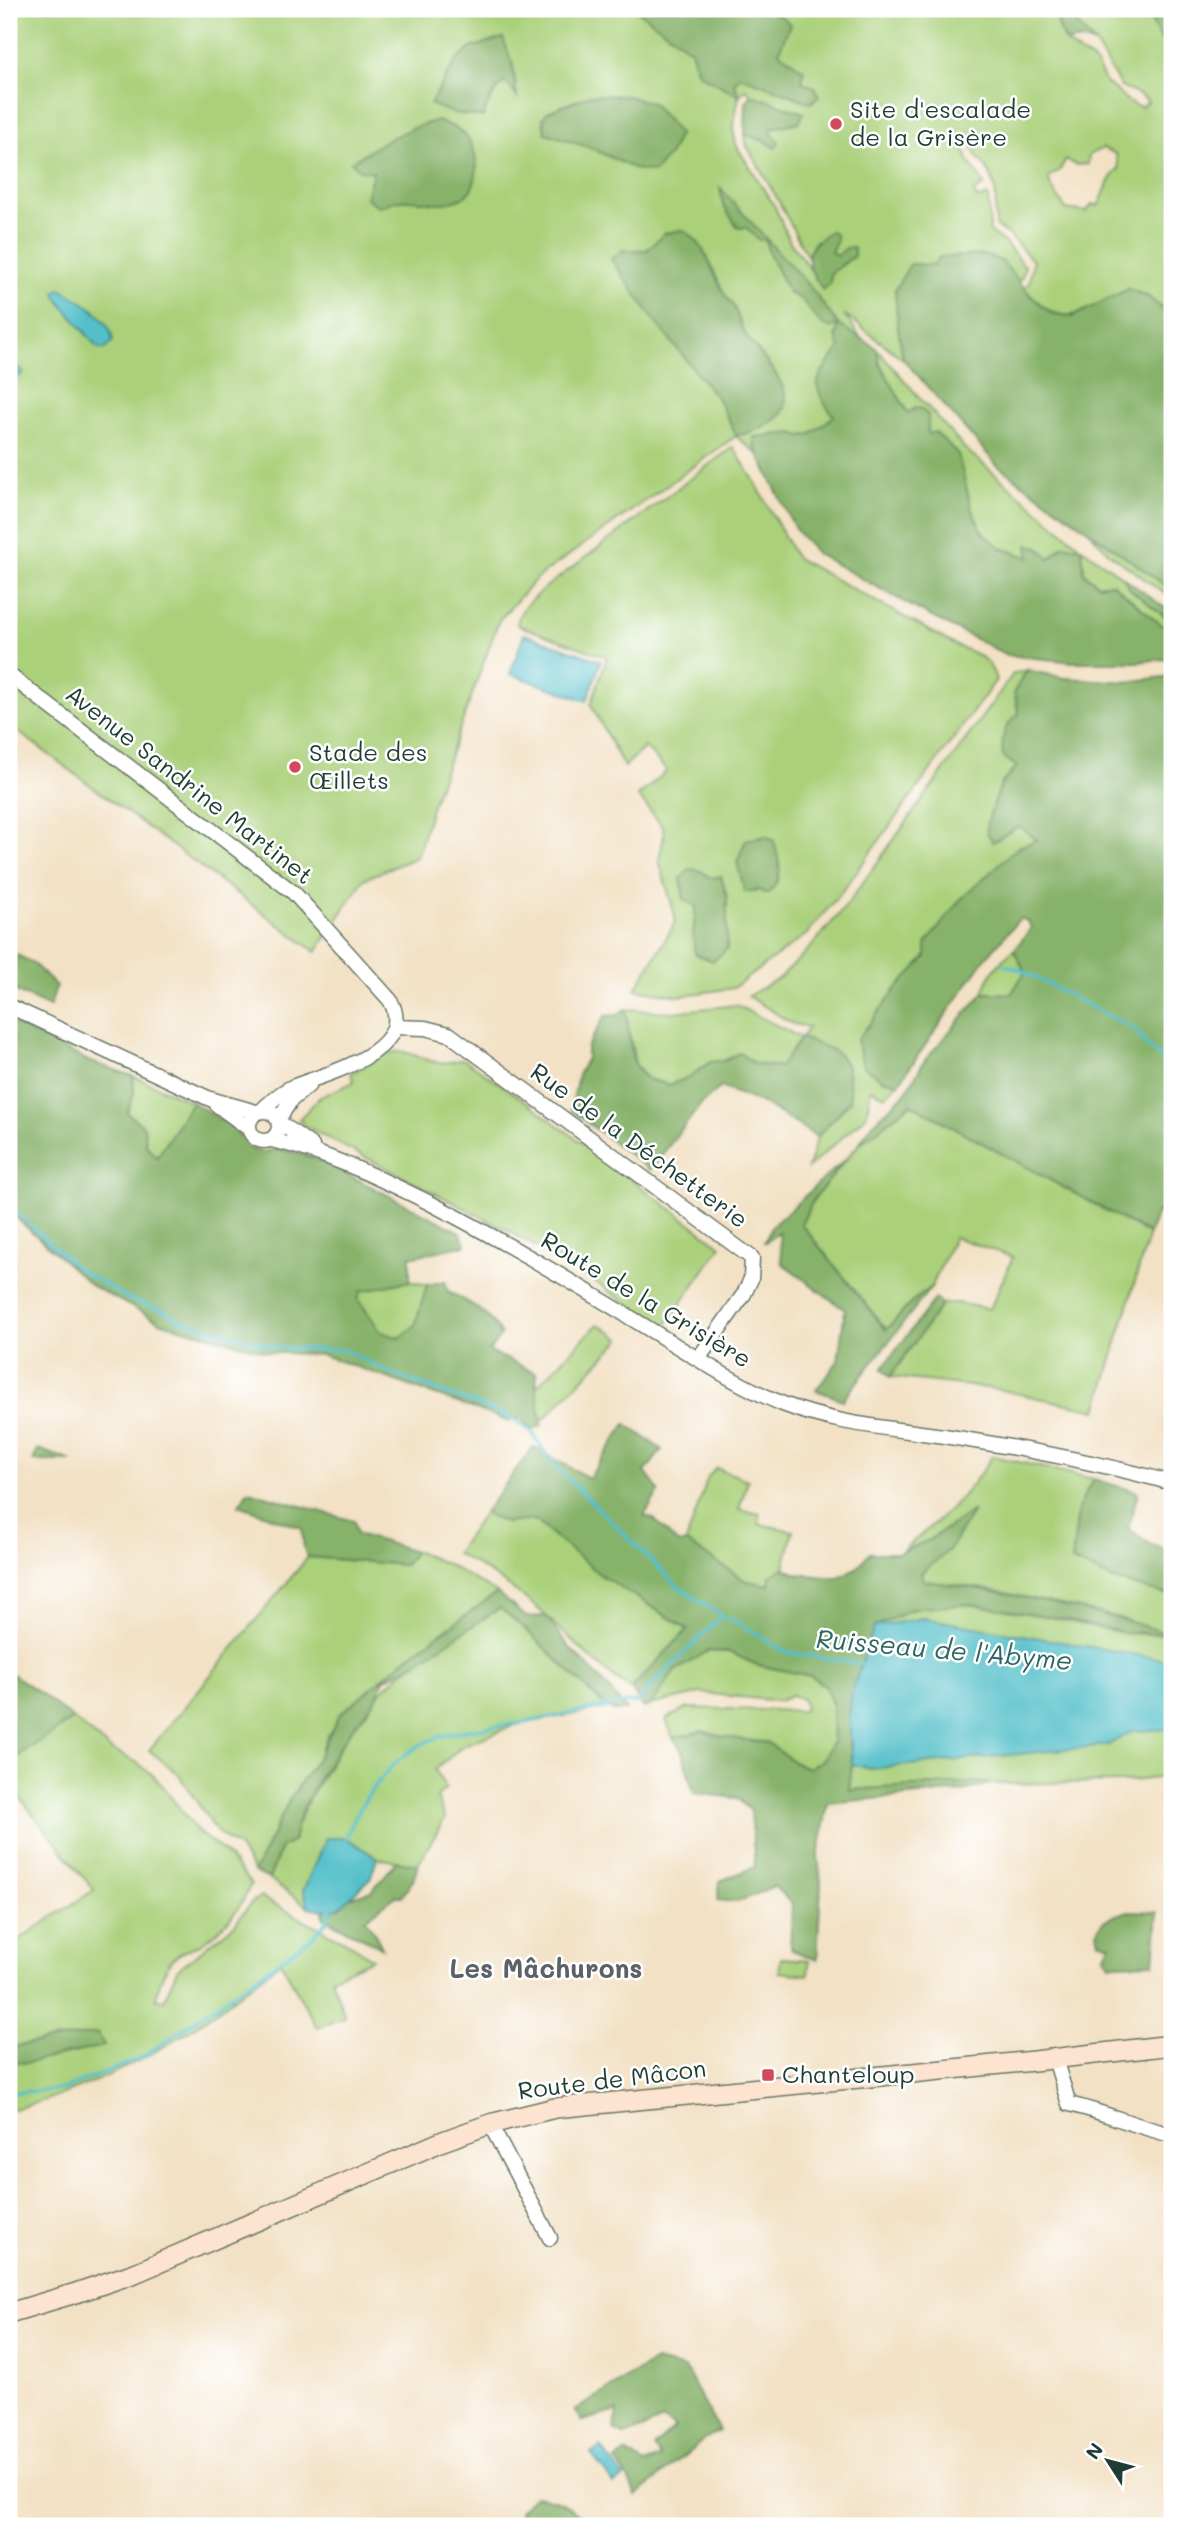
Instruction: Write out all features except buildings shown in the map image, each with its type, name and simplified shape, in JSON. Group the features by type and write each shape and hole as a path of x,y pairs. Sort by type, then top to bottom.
{"street":[{"name":"Avenue Sandrine Martinet","path":"9,675 294,893 390,1000 395,1009 395,1027"},
{"name":"Route de la Grisière","path":"9,1006 210,1100 248,1128 250,1134 259,1141 271,1140 322,1153 468,1223 573,1282 698,1359 782,1403 820,1416 1124,1470 1172,1483"},
{"path":"248,1128 250,1119 291,1087 316,1080 368,1056 382,1046 395,1027"},
{"name":"Rue de la Déchetterie","path":"395,1027 425,1028 449,1034 752,1258 751,1279 744,1294 698,1359"},
{"path":"271,1140 278,1132 279,1121 291,1100 316,1080"},
{"name":"Route de la Grisière","path":"210,1100 271,1112 322,1153"},
{"name":"Route de Mâcon","path":"9,2313 135,2273 443,2141 490,2124 555,2108 1172,2045"},
{"path":"1055,2059 1069,2104 1094,2110 1141,2128 1172,2135"},
{"path":"490,2124 550,2238"}],"green space":[{"path":"9,9 635,9 692,50 699,73 739,94 734,83 737,80 664,9 1148,9 1159,36 1172,47 1172,317 1147,296 1128,289 1086,311 1074,314 1062,315 1038,303 1024,288 1029,283 1033,261 1009,235 997,228 992,179 976,155 970,134 962,136 967,158 984,185 974,192 976,198 988,196 990,232 1004,242 1025,266 1022,277 1018,281 1002,261 988,264 940,257 934,265 895,290 903,359 844,314 865,344 835,416 811,434 802,436 791,433 754,445 764,460 736,436 537,578 499,620 432,805 417,857 364,879 316,952 9,725","holes":["1066,12 1095,44 1121,87 1142,96 1148,102 1142,107 1127,100 1106,84 1092,59 1069,45 1057,18","746,89 782,124 771,128 772,133 767,142 745,134 747,146 807,256 816,240 836,242 830,252 845,263 831,273 830,283 824,288 790,242 775,207 737,147 733,131 739,96","1103,148 1116,154 1119,169 1108,182 1098,206 1093,204 1086,212 1066,209 1050,185 1049,177 1059,171 1066,160 1077,165 1088,164 1089,155"]},
{"path":"635,9 771,9 790,24 779,52 804,70 802,82 815,87 819,96 811,103 740,76 734,83 739,96 698,73 691,50"},
{"path":"1148,9 1172,9 1172,47 1159,36"},
{"path":"1058,11 1066,12 1095,44 1082,40 1068,43 1059,28"},
{"path":"503,38 513,66 517,97 505,81 491,98 483,117 452,113 430,104 456,61 471,48"},
{"path":"590,95 627,96 652,103 679,134 670,154 654,172 635,169 591,148 545,133 543,119 547,112"},
{"path":"752,95 804,113 799,122 772,128 772,134 779,142 775,148 745,134 746,102"},
{"path":"436,121 459,130 471,144 476,173 470,190 464,197 445,203 400,200 380,207 366,198 373,172 360,170 351,162 382,143"},
{"path":"720,188 810,287 839,325 876,348 880,364 908,413 915,408 922,409 928,415 928,434 935,432 958,454 972,511 983,533 1002,548 1030,558 1028,545 1038,547 1050,558 1064,545 1082,548 1084,573 1098,585 1112,583 1160,624 1172,628 1172,658 1137,662 1074,662 1007,655 817,554 795,529 754,445 754,437 811,434 834,416 821,396 818,381 840,348 836,337 838,325 829,328 821,324 801,299 789,293 769,254 765,239 759,240 747,228 738,228 723,205"},
{"path":"682,230 702,248 735,309 745,334 770,366 784,390 786,402 782,413 771,422 750,432 736,435 718,399 656,323 611,259 623,250 647,250 665,233"},
{"path":"831,231 836,234 836,242 831,252 837,256 846,248 854,248 854,256 831,273 830,283 823,290 812,272 809,258 814,244"},
{"path":"984,255 1002,261 1030,295 1051,313 1072,317 1128,289 1147,296 1172,317 1172,590 998,466 903,359 895,290 910,264 933,265 940,257"},
{"path":"876,348 963,447 1082,548 1050,559 1038,547 1028,546 1031,558 1004,549 990,539 981,529 970,506 958,455 928,435 928,415 908,413 880,364"},
{"path":"733,447 796,558 978,655 987,662 996,680 844,889 807,934 733,988 679,996 636,989 675,923 659,861 663,827 638,796 667,771 645,747 624,767 591,705 607,657 517,625 524,608 546,587","holes":["701,871 711,878 693,936"]},
{"path":"1086,528 1172,590 1172,599 1109,553"},
{"path":"1082,548 1124,578 1130,589 1172,622 1172,628 1160,624 1112,583 1098,585 1084,572"},
{"path":"1124,578 1172,613 1172,622 1130,589"},
{"path":"1027,670 1014,692 1019,714 1017,767 1001,784 993,842 1019,826 1038,840 897,988 858,1040 882,1079 899,1083 885,1096 871,1089 866,1116 808,1168 817,1137 850,1101 780,1067 755,1064 739,1053 724,1061 710,1062 691,1076 670,1085 646,1078 635,1064 625,1009 673,1012 736,1005 801,1038 809,1027 793,1024 748,996 781,977 811,947 846,906 1013,674"},
{"path":"1027,670 1065,678 1126,682 1172,676 1172,1039 1165,1047 1172,1060 1172,1220 1157,1212 1149,1234 911,1104 858,1145 872,1125 906,1092 925,1060 983,993 1011,994 1025,972 1014,950 1031,928 1028,921 1020,918 984,960 899,1083 882,1079 863,1066 857,1040 897,988 926,957 926,944 960,900 1018,847 1037,840 1019,826 993,842 987,833 987,823 1001,784 1017,767 1003,757 1002,744 1006,728 1019,714 1014,692"},
{"path":"766,836 774,841 778,856 780,869 777,882 767,894 759,890 745,892 737,862 746,840"},
{"path":"689,869 701,871 711,878 721,876 727,897 727,949 713,961 695,954 693,936 696,906 684,900 681,879"},
{"path":"1014,950 1025,972 1011,994 983,993 995,969"},
{"path":"9,951 33,963 56,986 50,1007 9,988"},
{"path":"625,1009 632,1057 641,1073 650,1080 670,1085 691,1076 710,1062 724,1061 739,1053 755,1064 780,1067 801,1038 836,1052 842,1058 848,1073 850,1101 817,1137 764,1104 721,1087 702,1103 650,1170 571,1110 578,1075 587,1058 587,1047 605,1016 618,1015"},
{"path":"9,1021 88,1061 133,1076 134,1093 127,1113 144,1127 146,1145 157,1157 192,1102 234,1128 247,1147 260,1152 281,1149 315,1158 460,1232 466,1245 410,1257 410,1281 361,1291 358,1299 381,1332 400,1338 415,1326 427,1285 445,1281 448,1292 478,1309 496,1327 501,1335 489,1351 537,1373 536,1387 542,1425 532,1431 520,1418 508,1421 323,1355 268,1352 162,1323 92,1286 9,1211"},
{"path":"400,1051 444,1063 464,1059 531,1105 721,1246 664,1328 600,1285 509,1231 304,1126 299,1119 320,1097 354,1082 351,1073 387,1054"},
{"path":"133,1076 192,1102 157,1157 146,1145 144,1127 127,1113 134,1093"},
{"path":"911,1104 1149,1234 1097,1410 996,1389 890,1377 942,1304 956,1303 990,1309 1013,1257 954,1237 932,1286 913,1301 887,1330 801,1224 815,1197 858,1145"},
{"path":"850,1155 815,1197 801,1224 886,1330 913,1301 932,1286 843,1400 816,1390 838,1361 845,1310 782,1263 779,1232 764,1243 772,1226"},
{"path":"410,1281 427,1285 415,1326 400,1338 381,1333 358,1299 360,1291"},
{"path":"935,1299 942,1304 890,1377 882,1369"},
{"path":"598,1324 621,1339 541,1422 536,1387"},
{"path":"626,1424 662,1450 645,1472 659,1491 644,1516 654,1519 678,1544 686,1542 746,1581 769,1585 770,1576 784,1568 797,1574 837,1578 857,1568 869,1553 899,1553 929,1540 973,1511 949,1550 921,1573 925,1581 1049,1602 1171,1634 1122,1632 969,1604 913,1609 874,1627 850,1742 852,1764 849,1790 982,1782 990,1784 963,1791 828,1803 818,1857 821,1883 817,1960 790,1949 792,1904 774,1886 738,1902 718,1900 720,1881 755,1867 751,1811 737,1798 694,1793 682,1751 673,1738 702,1731 723,1737 768,1743 797,1764 809,1768 822,1760 833,1742 832,1703 825,1686 811,1676 757,1665 729,1652 708,1651 675,1671 651,1705 644,1708 631,1689 688,1629 599,1574 535,1520 505,1523 484,1513 533,1447 589,1478"},
{"path":"38,1449 71,1461 33,1461"},
{"path":"992,1456 1093,1479 1078,1510 1114,1580 1172,1596 1172,1776 1124,1782 982,1782 849,1790 852,1764 850,1742 874,1627 894,1617 913,1609 965,1605 1017,1610 1125,1633 1167,1634 1113,1616 987,1589 925,1581 920,1574 949,1550 971,1512 929,1540 899,1553 961,1497"},
{"path":"716,1468 748,1480 739,1509 760,1514 759,1524 793,1531 784,1568 771,1576 769,1585 746,1581 686,1542 708,1477"},
{"path":"1093,1479 1138,1492 1128,1528 1150,1544 1172,1553 1172,1596 1114,1580 1072,1561 1078,1509"},
{"path":"248,1491 354,1521 357,1534 415,1551 405,1565 308,1557 304,1549 302,1528 239,1505"},
{"path":"484,1513 505,1523 535,1520 600,1574 688,1630 631,1689 597,1663 524,1598 456,1553"},
{"path":"415,1551 447,1564 497,1593 409,1656 328,1734 320,1754 290,1799 254,1872 239,1848 217,1832 178,1774 149,1750 308,1557 404,1565"},
{"path":"497,1593 526,1617 546,1616 568,1646 627,1710 616,1712 607,1708 500,1608 416,1663 383,1680 374,1702 348,1734 315,1785 301,1814 293,1841 281,1848 269,1879 254,1872 290,1799 320,1754 339,1715 409,1656"},
{"path":"500,1608 607,1708 515,1725 464,1745 435,1770 446,1788 437,1797 445,1818 418,1865 377,1858 346,1838 303,1891 309,1907 269,1879 281,1848 293,1841 301,1815 313,1792 349,1733 372,1702 408,1668"},
{"path":"708,1651 729,1652 757,1665 811,1676 825,1686 832,1703 833,1742 822,1760 809,1768 797,1764 768,1743 723,1737 702,1731 673,1738 666,1719 688,1708 804,1711 802,1699 791,1696 779,1701 701,1693 651,1705 675,1671"},
{"path":"9,1672 73,1719 9,1762"},
{"path":"73,1719 110,1749 138,1763 154,1776 200,1834 222,1850 251,1884 237,1909 217,1932 173,1959 164,1973 156,1999 164,2000 177,1970 234,1925 253,1901 261,1897 356,1947 372,1959 331,1978 345,2017 317,2028 281,1962 193,2028 146,2057 68,2092 9,2110 9,1946 94,1890 9,1784 9,1762"},
{"path":"397,1861 418,1865 413,1880 402,1896 396,1896 365,1919 382,1948 324,1918 323,1910 338,1908 349,1898 372,1891"},
{"path":"1129,1911 1158,1912 1154,1963 1110,1964 1104,1956 1110,1945 1099,1941 1098,1928 1105,1920"},
{"path":"781,1958 809,1960 808,1975 779,1972"},
{"path":"98,2033 104,2046 27,2063 9,2061 9,2047"},
{"path":"655,2361 685,2368 719,2431 706,2438 636,2496 627,2476 616,2461 625,2452 645,2464 660,2458 654,2447 675,2427 663,2420 625,2436 614,2430 617,2411 581,2421 575,2410"},
{"path":"534,2496 560,2502 571,2509 582,2518 579,2526 560,2526 561,2523 545,2521 526,2526 519,2511"}],"water":[{"path":"60,289 93,309 106,323 113,341 105,349 96,346 57,298 55,292"},
{"path":"9,358 23,373 9,384"},
{"path":"524,634 601,661 587,701 510,674"},
{"name":"Ruisseau de l'Abyme","path":"923,1618 1172,1661 1172,1729 1133,1731 1108,1745 870,1769 852,1764 849,1714 852,1691 874,1627"},
{"path":"326,1838 346,1838 377,1858 370,1879 338,1908 323,1910 309,1907 303,1891"},
{"path":"601,2447 624,2477 614,2484 591,2454"}],"waterway":[{"path":"1005,965 1019,969 1136,1030 1144,1043 1163,1060"},
{"name":"Ruisseau de l'Abyme","path":"9,1205 78,1269 129,1299 165,1311 180,1320 279,1348 344,1350 395,1375 508,1416 531,1431 550,1461 677,1586 722,1616 743,1625 785,1652 864,1664"},
{"path":"345,1841 366,1798 376,1785 398,1761 424,1743 463,1731 638,1702 722,1616"},
{"path":"9,2093 64,2089 143,2057 313,1937 327,1921 331,1906"}],"place":[{"name":"Site d'escalade de la Grisère","path":"836,124"},
{"name":"Stade des Œillets","path":"295,767"},
{"name":"Chanteloup","path":"768,2075"}],"district":[{"name":"Les Mâchurons","path":"546,1969"}]}
